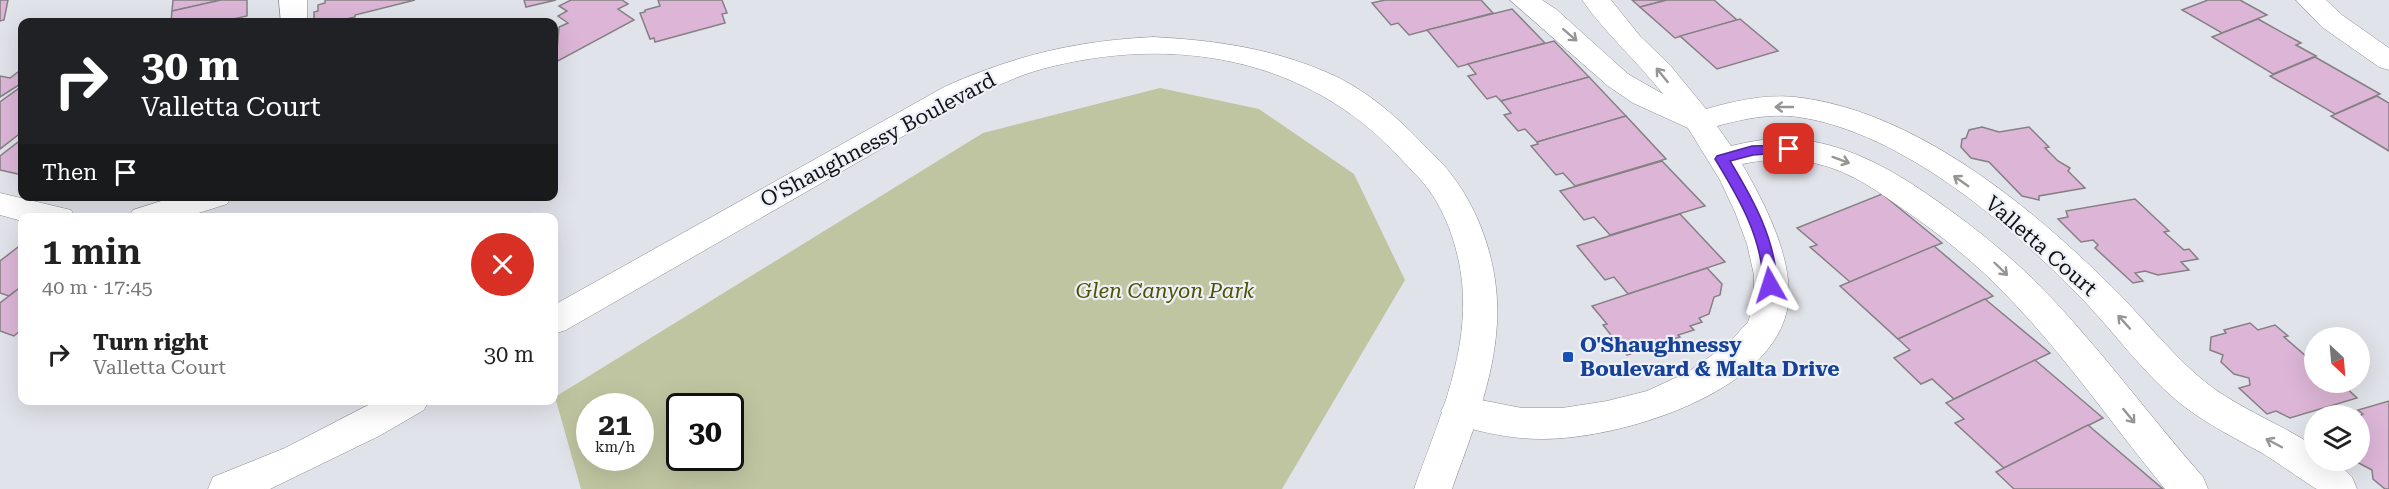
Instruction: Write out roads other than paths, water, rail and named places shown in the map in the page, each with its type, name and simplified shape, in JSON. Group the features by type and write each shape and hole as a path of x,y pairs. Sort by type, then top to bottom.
{"street":[{"path":"293,0 294,18"},
{"path":"1524,0 1547,16 1618,80 1643,96 1698,121"},
{"path":"1460,411 1523,423 1569,423 1666,401 1716,376 1756,338 1771,305 1770,264 1758,225 1739,186 1698,121 1660,70 1630,42 1596,0"},
{"path":"2310,0 2332,21 2389,61"},
{"name":"O'Shaughnessy Boulevard","path":"558,319 956,93 994,76 1069,54 1109,49 1186,47 1254,57 1289,69 1350,97 1379,118 1442,185 1467,234 1476,267 1480,297 1478,344 1471,382 1433,489"},
{"name":"Valletta Court","path":"1698,121 1755,107 1797,107 1841,115 1884,133 1936,163 1995,204 2046,246 2098,293 2170,373 2201,400 2237,423 2309,462 2338,489"},
{"name":"Valletta Court","path":"1722,159 1752,151 1777,149 1801,150 1827,155 1857,166 1948,224 1997,264 2036,303 2189,489"},
{"path":"160,213 200,201"},
{"path":"0,204 39,213"},
{"path":"227,489 279,470 326,448 402,405"}],"place":[{"name":"O'Shaughnessy Boulevard & Malta Drive","path":"1568,357"}],"park label":[{"name":"Glen Canyon Park","path":"1165,291"}]}
